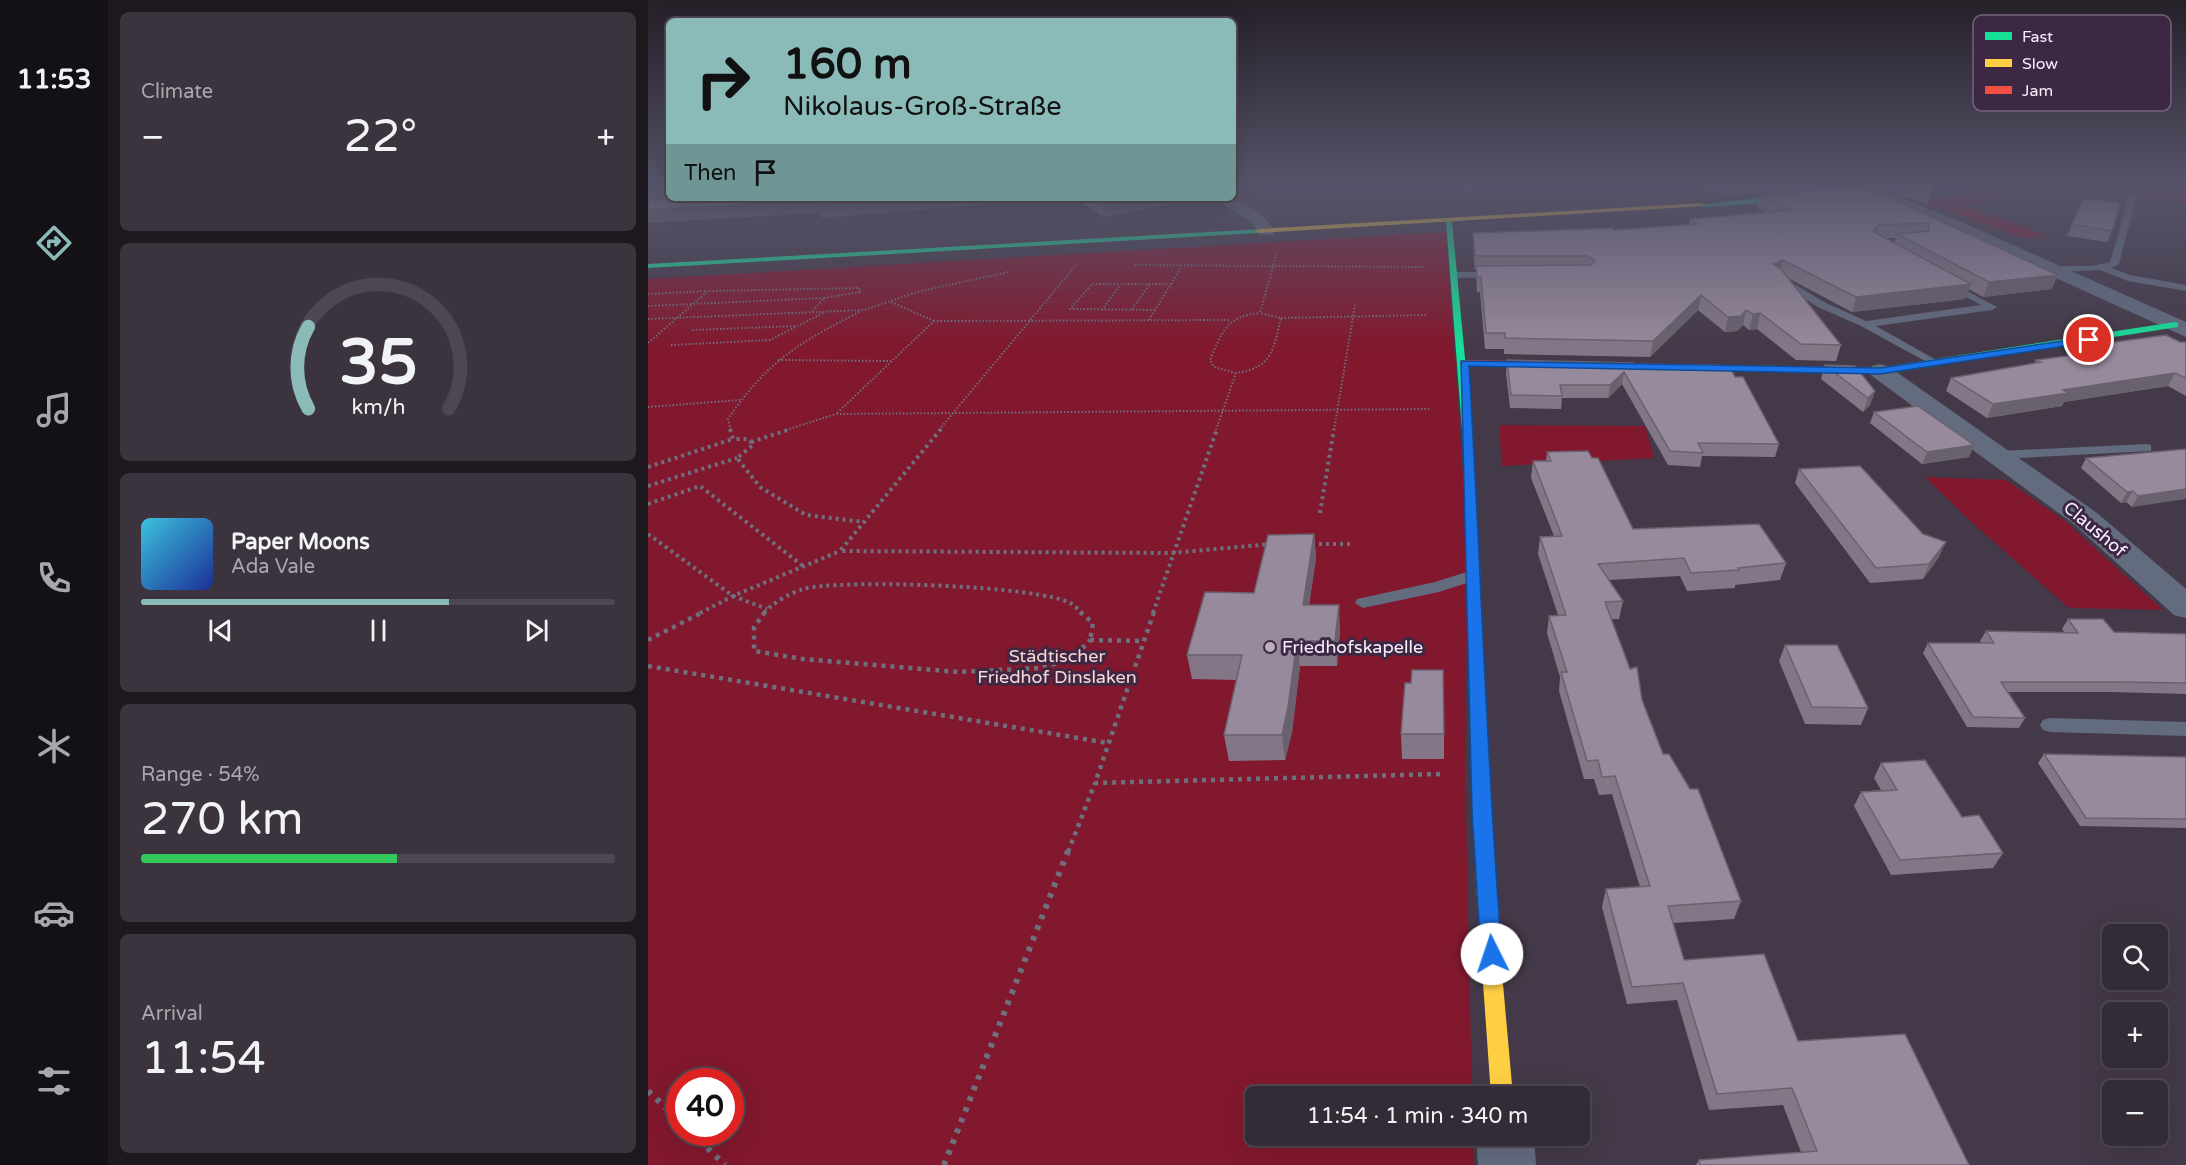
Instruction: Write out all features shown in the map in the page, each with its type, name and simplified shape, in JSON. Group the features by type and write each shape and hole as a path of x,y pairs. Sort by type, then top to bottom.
{"street":[{"path":"648,266 1136,238"},
{"path":"1451,238 1464,363 1481,811 1501,1086"},
{"path":"1984,238 2180,328"},
{"path":"1464,363 1880,371 2180,328"},
{"name":"Claushof","path":"1880,371 2086,519 2186,607"},
{"path":"1506,1146 1507,1165"}],"lane":[{"path":"2053,269 2101,267 2114,264 2121,238"},
{"path":"2101,267 2128,279 2186,288"},
{"path":"1455,274 1503,275"},
{"path":"1865,324 1992,308 1934,276"},
{"path":"1777,278 1822,305 1865,324 1934,363"},
{"path":"2000,455 2146,448"},
{"path":"1363,603 1439,587 1473,574"},
{"path":"2050,725 2186,729"}],"path":[{"path":"1260,313 1278,254 1270,238"},
{"path":"840,551 1076,265 1067,265"},
{"path":"1135,265 1425,267"},
{"path":"1149,320 1183,265"},
{"path":"733,439 728,419 749,388 777,360 805,341 864,310 918,292 1016,271"},
{"path":"1155,310 1070,309 1092,284 1171,284"},
{"path":"1102,309 1121,284"},
{"path":"1132,310 1150,284"},
{"path":"648,294 855,285 860,292 824,298 648,306"},
{"path":"648,343 708,291"},
{"path":"812,312 824,298"},
{"path":"890,302 934,321 1229,320 1238,315 1260,313 1281,318 1426,315"},
{"path":"1320,513 1355,305"},
{"path":"648,319 864,310"},
{"path":"670,345 770,340 827,312"},
{"path":"1229,320 1210,360 1214,367 1236,373 1251,372 1261,368 1269,359 1281,318"},
{"path":"836,414 934,321"},
{"path":"692,330 798,326"},
{"path":"777,360 892,361"},
{"path":"944,1165 1095,783 1172,553 1236,373"},
{"path":"648,407 741,400"},
{"path":"751,442 836,414 1429,409"},
{"path":"648,467 733,439 749,439 751,442"},
{"path":"648,486 737,458 753,445 751,442"},
{"path":"737,458 760,487 806,515 864,522"},
{"path":"648,504 700,486 803,566"},
{"path":"648,534 733,596 767,609"},
{"path":"649,639 733,596 840,551 1172,553 1259,543 1282,544"},
{"path":"1304,544 1350,544"},
{"path":"843,585 978,587 1032,593 1071,603 1093,623 1090,640 1072,659 1041,669 958,672 803,659 754,651 754,627 767,609 802,589 843,585"},
{"path":"1090,640 1143,641"},
{"path":"648,666 1108,743"},
{"path":"1095,783 1481,773"},
{"path":"648,1091 666,1108"},
{"path":"706,1146 725,1165"}],"green space":[{"name":"Städtischer Friedhof Dinslaken","path":"1338,238 1446,238 1468,548 1465,767 1472,1086 1245,1086 1245,1146 1473,1146 1474,1165 648,1165 648,279"},
{"path":"1499,425 1645,426 1654,458 1502,466"},
{"path":"1925,477 2006,480 2065,521 2163,610 2069,608 1969,520"}],"building":[{"path":"1473,238 1886,238 1971,284 1856,297 1783,260 1773,264 1781,269 1841,345 1801,344 1760,313 1753,314 1746,310 1741,316 1728,317 1701,295 1653,341 1505,338 1505,333 1486,333 1481,277 1477,277 1476,266 1591,265 1595,261 1588,256 1475,256"},
{"path":"1905,238 1978,238 2058,275 1989,282"},
{"path":"2166,335 2180,342 2186,342 2186,378 2175,373 2063,390 2068,393 1993,404 1951,378 2041,362 2036,360 2096,352 2085,346"},
{"path":"1507,360 1633,363 1628,368 1731,369 1735,377 1743,377 1779,444 1698,443 1703,453 1670,451 1624,372 1610,385 1560,385 1562,396 1511,395"},
{"path":"1825,365 1855,366 1875,391 1868,398"},
{"path":"1918,406 1974,445 1927,452 1874,412"},
{"path":"2186,449 2186,489 2138,496 2133,491 2127,492 2086,458"},
{"path":"1588,451 1592,458 1598,458 1633,529 1759,524 1786,563 1738,568 1739,570 1691,573 1684,558 1598,564 1623,601 1605,602 1630,669 1637,667 1642,700 1663,754 1669,754 1690,789 1698,789 1741,901 1668,906 1684,960 1764,954 1798,1041 1905,1034 1969,1165 1700,1165 1699,1160 1817,1151 1792,1088 1717,1094 1683,983 1632,987 1606,889 1650,886 1615,776 1602,777 1598,760 1587,761 1561,672 1567,672 1549,616 1566,615 1540,537 1562,536 1533,461 1551,461 1547,452"},
{"path":"1860,466 1923,534 1946,542 1929,564 1876,568 1799,469"},
{"path":"1314,534 1303,605 1339,605 1335,641 1297,641 1282,735 1224,735 1242,655 1187,655 1205,592 1254,593 1268,535"},
{"path":"2068,619 2103,619 2114,632 2186,634 2186,683 2001,682 2025,718 1973,717 1928,643 1994,643 1986,631 2078,633"},
{"path":"1785,645 1837,645 1868,708 1812,707"},
{"path":"1412,670 1443,670 1444,734 1401,734 1405,683 1411,683"},
{"path":"2044,754 2186,757 2186,819 2086,818"},
{"path":"1925,760 1962,817 1979,815 2003,853 1900,860 1861,792 1897,790 1881,763"}],"traffic: fast":[{"path":"648,266 1130,238"},
{"path":"1450,238 1468,443 1478,740"},
{"path":"1897,368 2175,325"}],"traffic: slow":[{"path":"1672,367 1880,371 1897,368"},
{"path":"1478,740 1485,883 1501,1086"}],"traffic: jam":[{"path":"1464,363 1672,367"}],"place":[{"name":"Friedhofskapelle","path":"1270,647"}],"route":[{"path":"1492,954 1481,811 1473,535 1464,363 1880,371 2089,340"}]}
